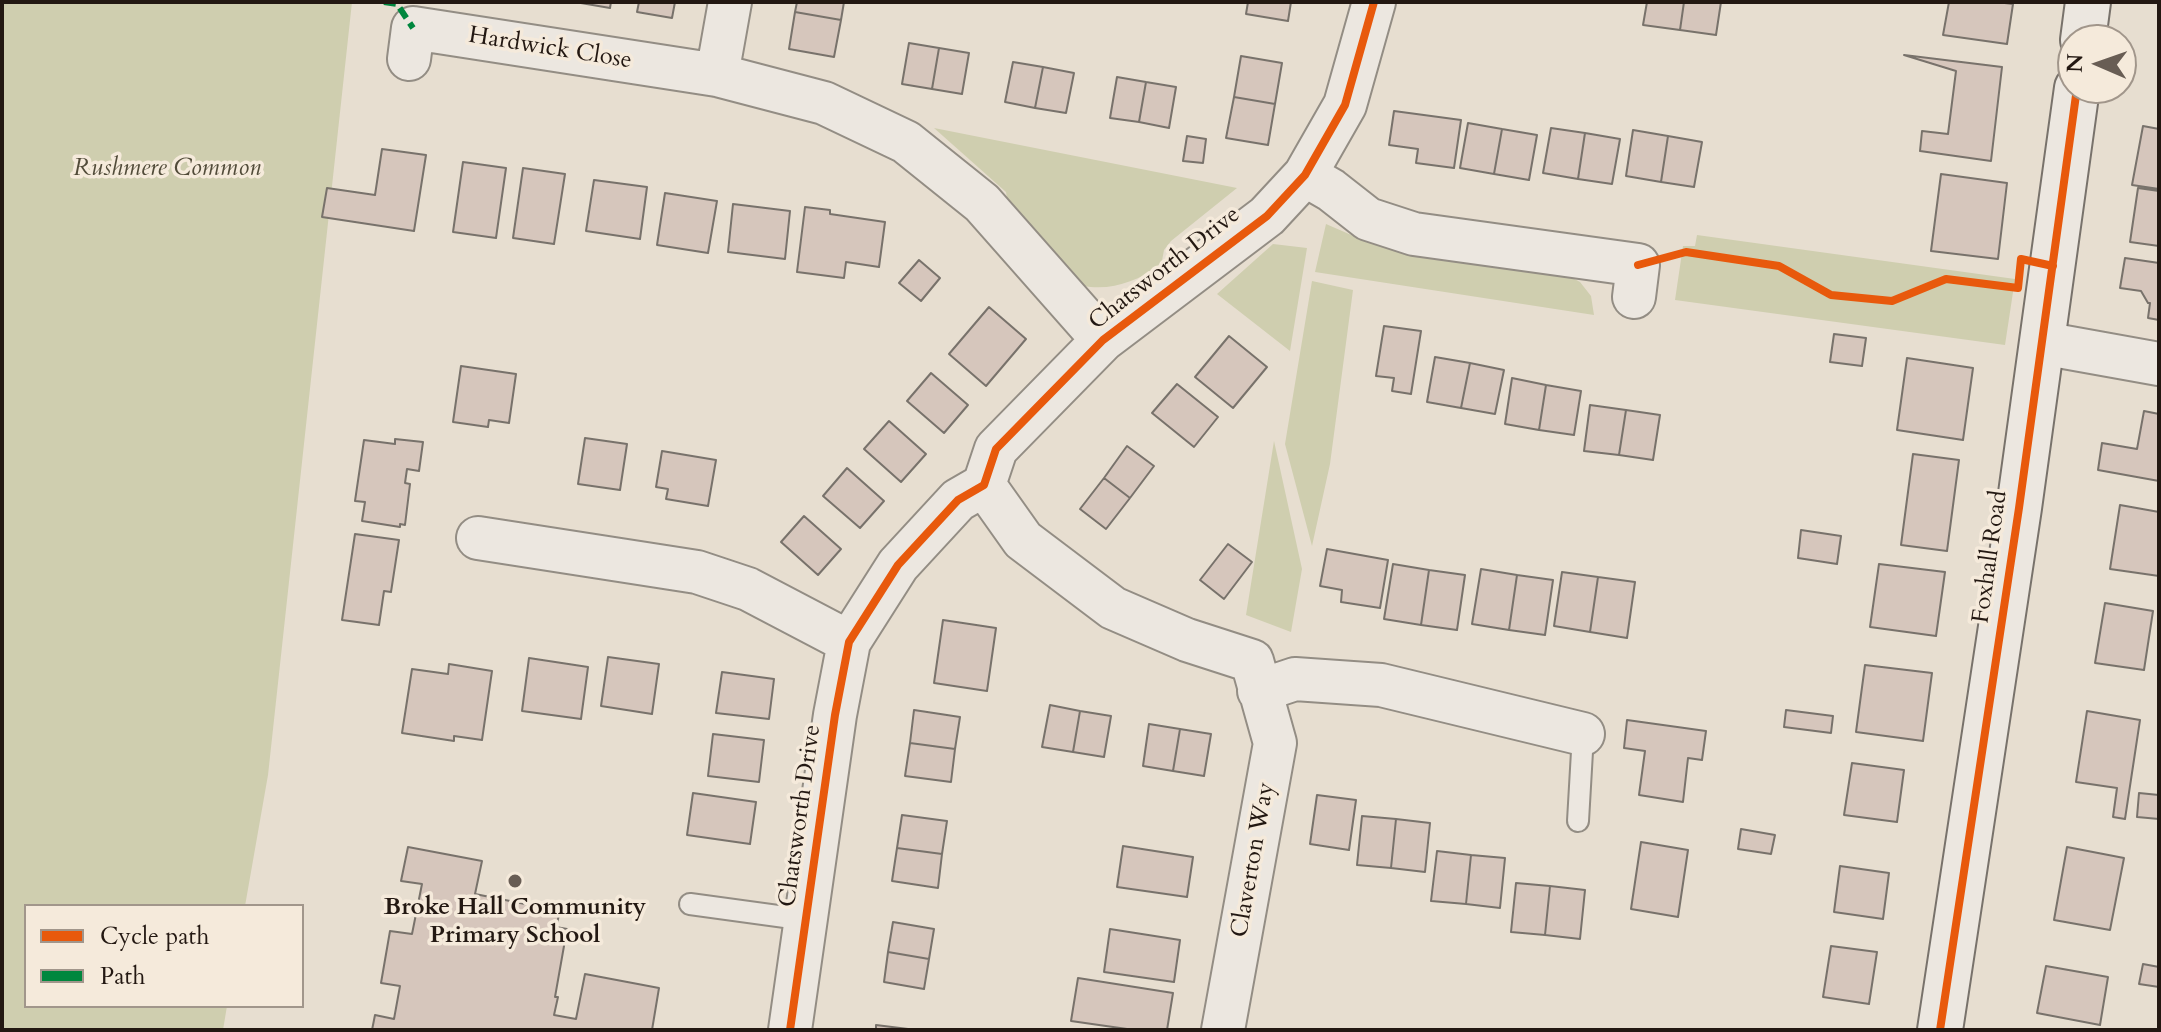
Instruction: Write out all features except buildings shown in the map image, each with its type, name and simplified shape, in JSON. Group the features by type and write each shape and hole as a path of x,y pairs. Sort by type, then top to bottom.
{"street":[{"path":"717,75 730,2"},
{"name":"Chatsworth Drive","path":"790,1030 835,715 849,642 898,565 958,500 984,485 996,449 1103,340 1267,216 1305,175 1345,105 1374,2"},
{"path":"2085,24 2088,2"},
{"name":"Hardwick Close","path":"409,59 413,28 717,75 824,103 906,142 982,203 1103,340"},
{"name":"Foxhall Road","path":"1940,1030 2012,555 2075,104"},
{"path":"1305,175 1331,190 1368,219 1414,234 1638,265 1634,297"},
{"path":"2042,343 2159,364"},
{"name":"Claverton Way","path":"984,485 1023,540 1113,608 1187,640 1252,661 1275,743 1223,1030"},
{"path":"478,538 697,572 748,589 849,642"},
{"path":"1259,691 1295,679 1381,685 1583,734"}],"lane":[{"path":"1578,821 1583,734"},
{"path":"690,904 807,920"}],"green space":[{"name":"Rushmere Common","path":"2,2 352,2 268,775 245,904 24,904 24,1008 227,1008 223,1030 2,1030"},
{"path":"934,128 1237,188 1171,241 1164,250 1161,266 1124,284 1083,286 1010,216 1006,192"},
{"path":"1326,224 1365,241 1433,258 1565,274 1580,282 1591,296 1594,315 1315,272"},
{"path":"1697,235 2015,279 2005,345 1675,300 1683,246 1695,246"},
{"path":"1273,244 1307,248 1290,351 1217,294"},
{"path":"1312,281 1353,290 1330,464 1312,546 1285,444"},
{"path":"1274,441 1302,569 1291,632 1246,615"}],"marked path":[{"path":"384,2 397,4 413,28"}],"cycle path":[{"path":"790,1030 835,715 849,642 898,565 958,500 984,485 996,449 1103,340 1267,216 1305,175 1345,105 1374,2"},
{"path":"1940,1030 2019,508 2075,104"},
{"path":"1638,265 1686,252 1779,266 1831,295 1892,301 1946,279 2018,288 2021,259 2053,266"}],"place":[{"name":"Broke Hall Community Primary School","path":"515,881"}]}
